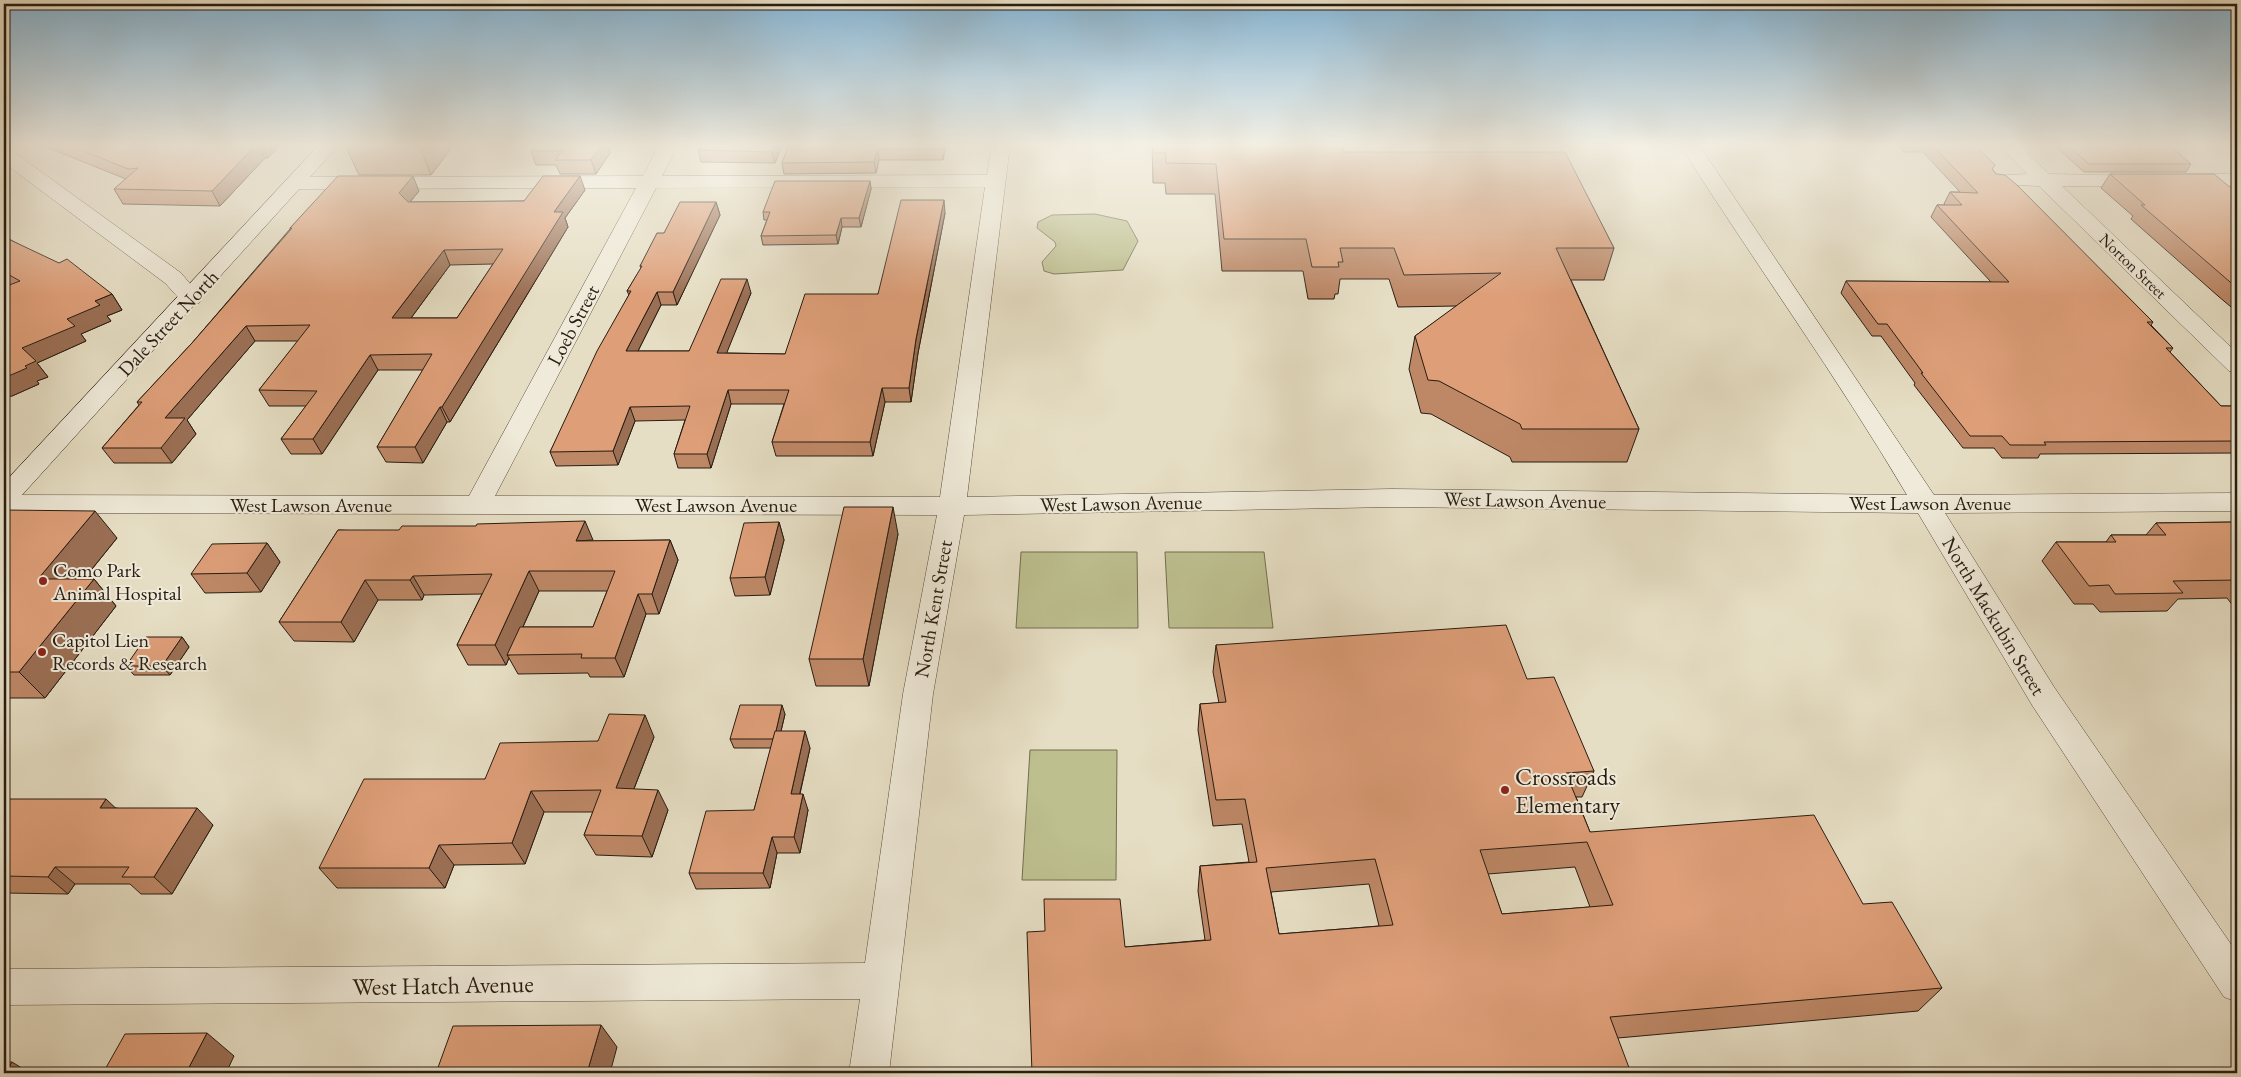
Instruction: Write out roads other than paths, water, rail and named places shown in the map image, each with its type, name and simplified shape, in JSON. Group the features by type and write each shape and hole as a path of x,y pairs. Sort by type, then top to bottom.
{"street":[{"path":"60,195 173,278 191,298"},
{"name":"Dale Street North","path":"4,499 287,195"},
{"name":"Loeb Street","path":"477,505 643,195"},
{"name":"North Kent Street","path":"869,1073 918,694 952,506 994,195"},
{"name":"North Mackubin Street","path":"1722,195 1748,236 1789,292 1926,504 2043,696 2236,980"},
{"name":"Norton Street","path":"2060,195 2237,366"},
{"name":"West Lawson Avenue","path":"4,504 952,506 1392,498 1926,504 2237,502"},
{"name":"West Hatch Avenue","path":"4,987 882,981"}],"place":[{"name":"Como Park Animal Hospital","path":"43,581"},
{"name":"Capitol Lien Records & Research","path":"42,652"},
{"name":"Crossroads Elementary","path":"1505,790"}]}
